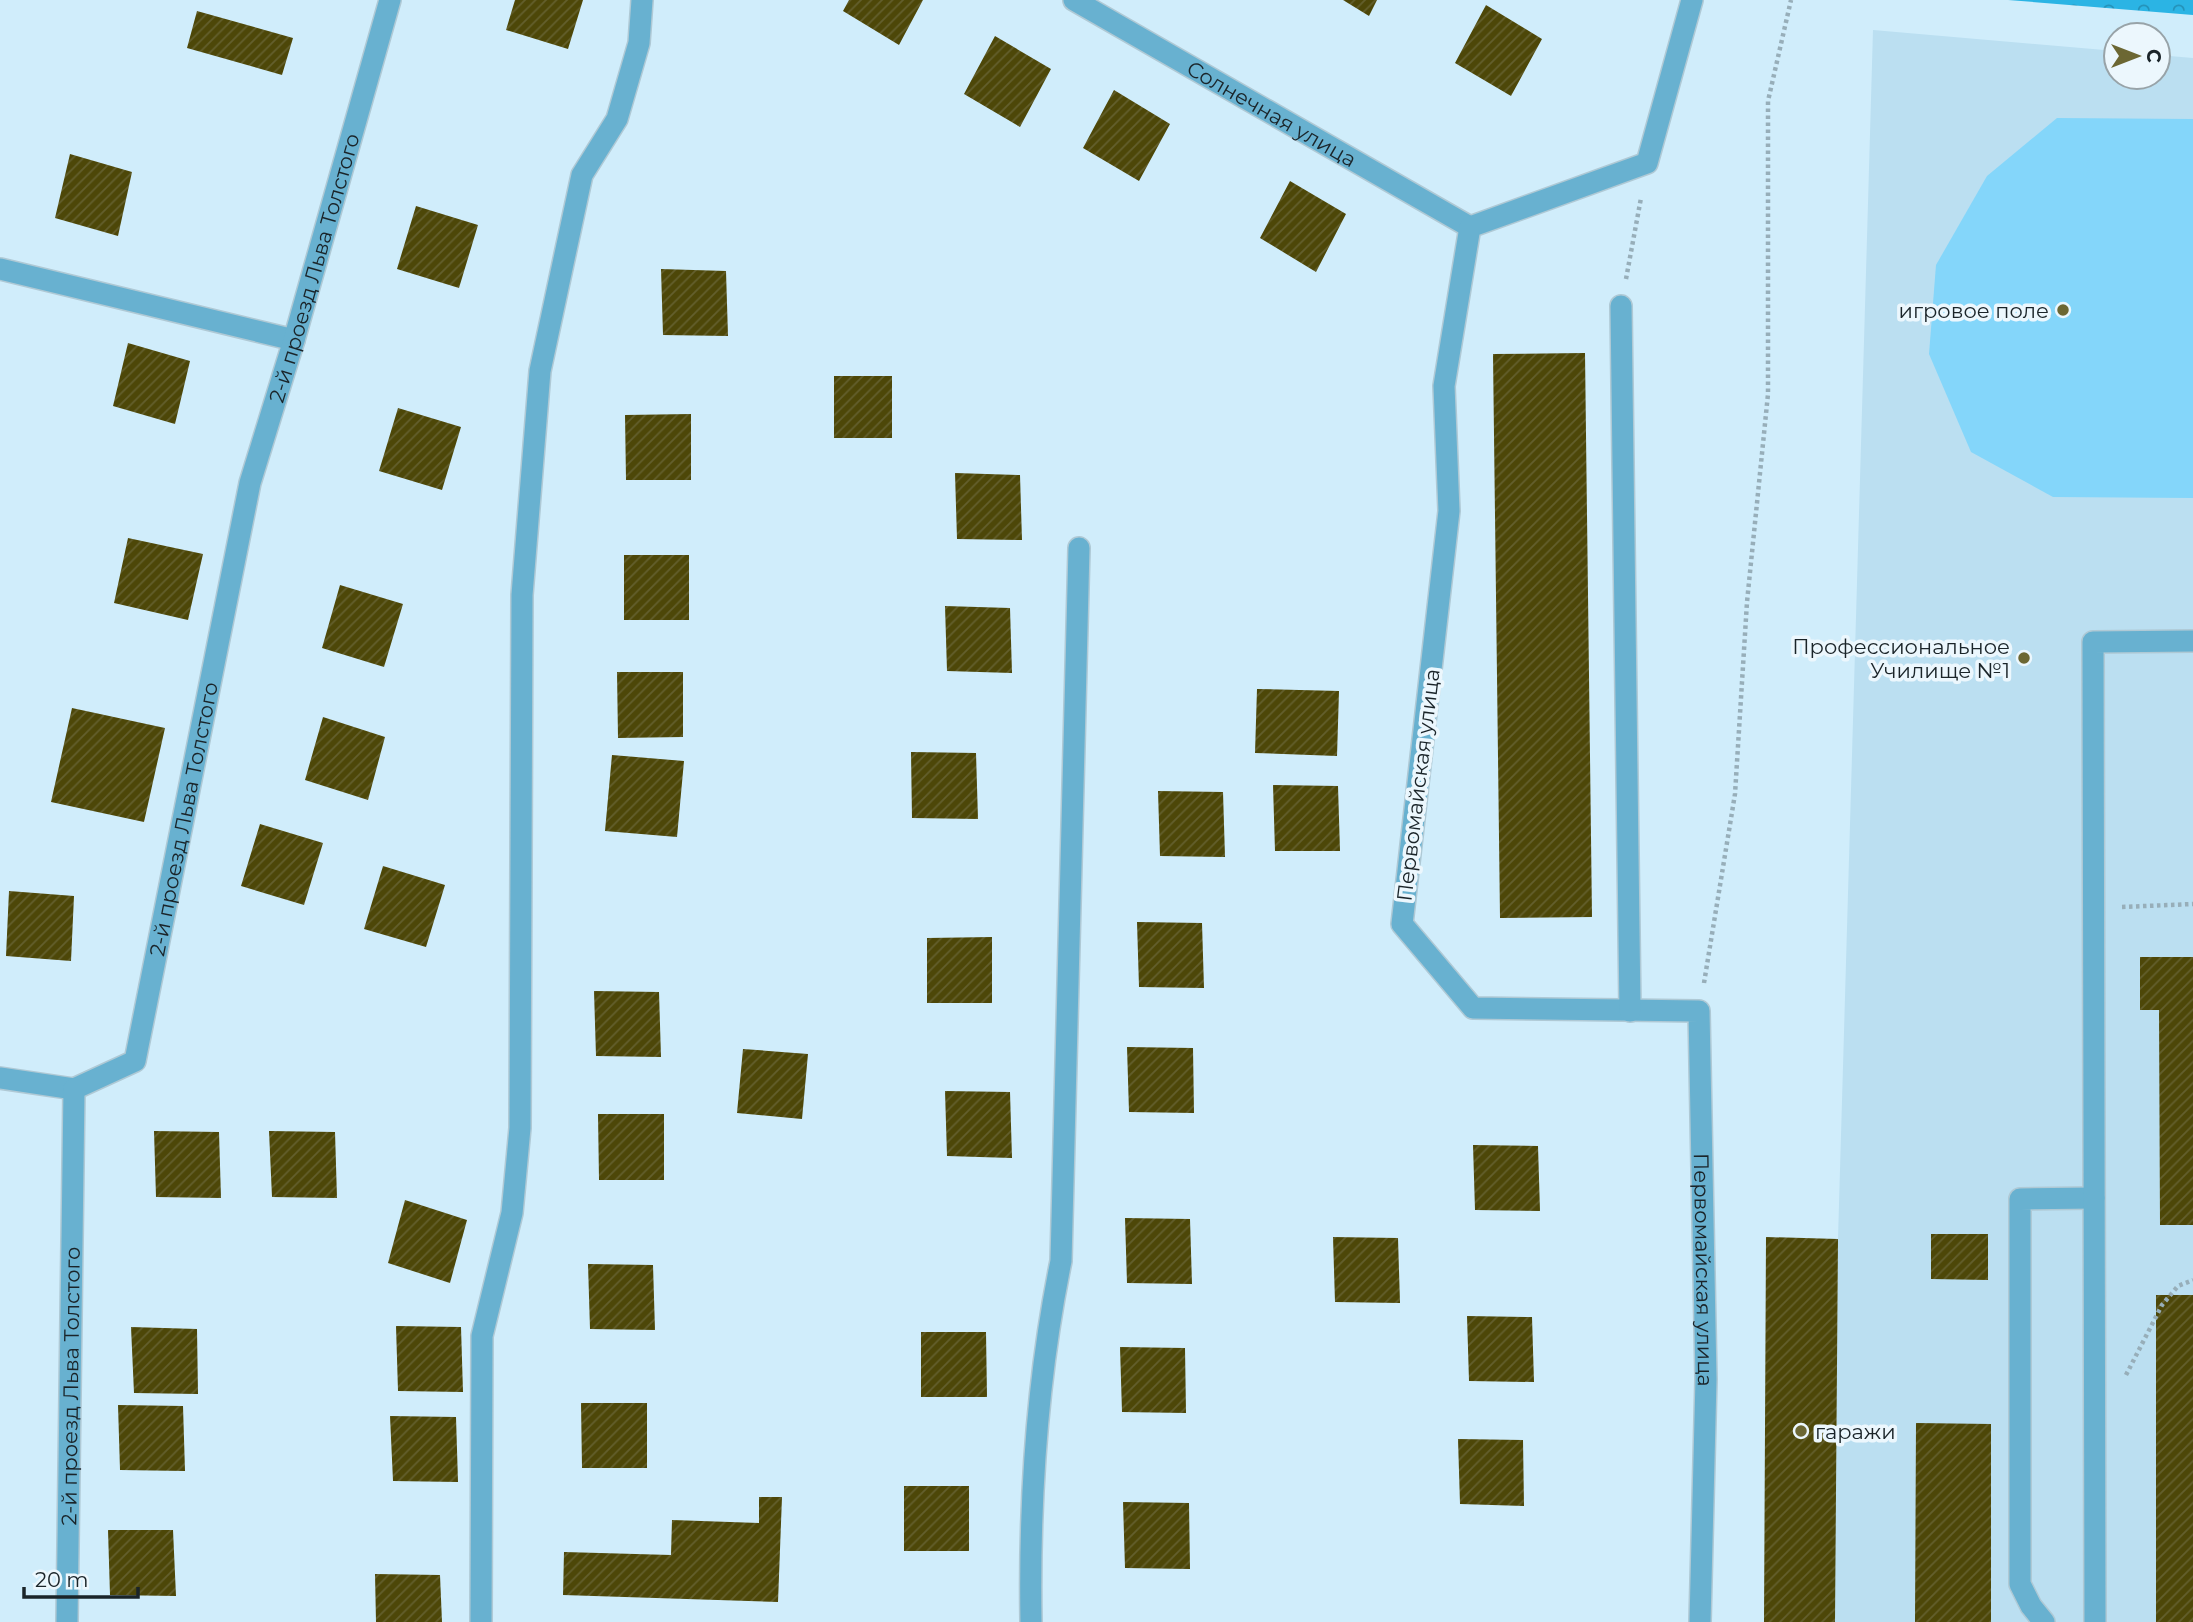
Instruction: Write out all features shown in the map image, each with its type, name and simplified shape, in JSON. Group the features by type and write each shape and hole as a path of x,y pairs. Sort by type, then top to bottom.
{"street":[{"name":"2-й проезд Льва Толстого","path":"67,1622 74,1089 135,1061 250,483 294,340 390,0"},
{"path":"481,1622 482,1336 512,1213 520,1128 522,595 540,371 582,175 617,119 639,43 642,0"},
{"name":"Солнечная улица","path":"1074,0 1470,227"},
{"path":"1470,227 1647,163 1692,0"},
{"name":"Первомайская улица","path":"1470,227 1444,386 1449,511 1402,925 1473,1008 1699,1011 1706,1380 1700,1622"},
{"path":"0,269 294,340"},
{"path":"1621,306 1630,1010"},
{"path":"1031,1622 1030,1570 1040,1396 1048,1326 1061,1261 1079,548"},
{"path":"2095,1622 2093,642 2193,641"},
{"path":"0,1078 74,1089"},
{"path":"2044,1622 2031,1606 2020,1584 2020,1199 2094,1198"}],"path":[{"path":"1699,1011 1735,794 1747,602 1768,394 1768,101 1791,0"},
{"path":"1621,306 1647,163"},
{"path":"2094,909 2193,904"},
{"path":"2124,1379 2162,1304 2178,1286 2193,1280"}],"shaded area":[{"name":"Профессиональное Училище №1","path":"1873,30 2102,50 2102,91 2172,91 2172,56 2193,58 2193,1622 1835,1622 1838,1239"},
{"name":"игровое поле","path":"2057,118 2193,119 2193,498 2053,497 1971,452 1929,354 1936,265 1987,176"}],"green space":[{"path":"2008,0 2193,0 2193,15"}],"building":[{"path":"515,0 583,0 568,49 506,30"},
{"path":"849,0 923,0 899,45 843,11"},
{"path":"1343,0 1377,0 1369,16"},
{"path":"1486,5 1542,39 1511,96 1455,63"},
{"path":"197,11 293,38 282,75 187,48"},
{"path":"995,36 1051,69 1020,127 964,94"},
{"path":"1114,90 1170,124 1139,181 1083,148"},
{"path":"70,154 132,172 118,236 55,218"},
{"path":"1290,181 1346,214 1316,272 1260,238"},
{"path":"416,206 478,225 459,288 397,269"},
{"path":"661,269 726,271 728,336 663,335"},
{"path":"128,343 190,361 175,424 113,406"},
{"path":"1585,353 1592,917 1500,918 1493,354"},
{"path":"834,376 892,376 892,438 834,438"},
{"path":"398,408 461,427 442,490 379,471"},
{"path":"691,414 691,480 626,480 625,415"},
{"path":"955,473 1020,475 1022,540 957,539"},
{"path":"128,538 203,554 188,620 114,603"},
{"path":"624,555 689,555 689,620 624,620"},
{"path":"340,585 403,604 384,667 322,648"},
{"path":"945,606 1010,608 1012,673 947,671"},
{"path":"617,672 683,672 683,737 618,738"},
{"path":"1257,689 1339,691 1337,756 1255,753"},
{"path":"72,708 165,728 144,822 51,802"},
{"path":"323,717 385,737 368,800 305,780"},
{"path":"911,752 976,753 978,819 912,818"},
{"path":"612,755 684,761 677,837 605,831"},
{"path":"1273,785 1338,786 1340,851 1275,851"},
{"path":"1158,791 1223,792 1225,857 1160,856"},
{"path":"260,824 323,843 304,905 241,886"},
{"path":"383,866 445,885 426,947 364,929"},
{"path":"9,891 74,896 71,961 6,956"},
{"path":"1137,922 1202,923 1204,988 1139,987"},
{"path":"992,937 992,1003 927,1003 927,938"},
{"path":"2140,957 2193,957 2193,1225 2160,1225 2159,1010 2140,1010"},
{"path":"594,991 659,992 661,1057 596,1056"},
{"path":"1127,1047 1193,1048 1194,1113 1129,1112"},
{"path":"743,1049 808,1054 802,1119 737,1113"},
{"path":"945,1091 1010,1092 1012,1158 947,1156"},
{"path":"598,1114 664,1114 664,1180 599,1180"},
{"path":"154,1131 219,1132 221,1198 156,1197"},
{"path":"269,1131 335,1132 337,1198 272,1197"},
{"path":"1473,1145 1538,1146 1540,1211 1475,1210"},
{"path":"405,1200 467,1220 450,1283 388,1263"},
{"path":"1125,1218 1190,1219 1192,1284 1127,1283"},
{"path":"1931,1234 1988,1234 1988,1280 1931,1279"},
{"path":"1333,1237 1398,1238 1400,1303 1335,1302"},
{"name":"гаражи","path":"1766,1237 1838,1239 1835,1622 1764,1622"},
{"path":"588,1264 653,1265 655,1330 590,1329"},
{"path":"2156,1295 2193,1295 2193,1622 2156,1622"},
{"path":"1467,1316 1532,1317 1534,1382 1469,1381"},
{"path":"396,1326 461,1327 463,1392 398,1391"},
{"path":"131,1327 197,1329 198,1394 134,1393"},
{"path":"921,1332 986,1332 987,1397 921,1397"},
{"path":"1120,1347 1185,1348 1186,1413 1122,1412"},
{"path":"581,1403 647,1403 647,1468 582,1468"},
{"path":"118,1405 183,1406 185,1471 120,1470"},
{"path":"390,1416 456,1417 458,1482 393,1481"},
{"path":"1916,1423 1991,1424 1991,1622 1915,1622"},
{"path":"1458,1439 1523,1440 1524,1506 1460,1504"},
{"path":"904,1486 969,1486 969,1551 904,1551"},
{"path":"759,1497 782,1497 778,1602 563,1595 564,1552 671,1555 672,1520 759,1523"},
{"path":"1123,1502 1189,1503 1190,1569 1125,1568"},
{"path":"108,1530 173,1530 176,1596 110,1595"},
{"path":"375,1574 440,1575 442,1622 376,1622"}],"place":[{"name":"игровое поле","path":"2063,310"},
{"name":"Профессиональное Училище №1","path":"2024,658"},
{"name":"гаражи","path":"1801,1431"}]}
